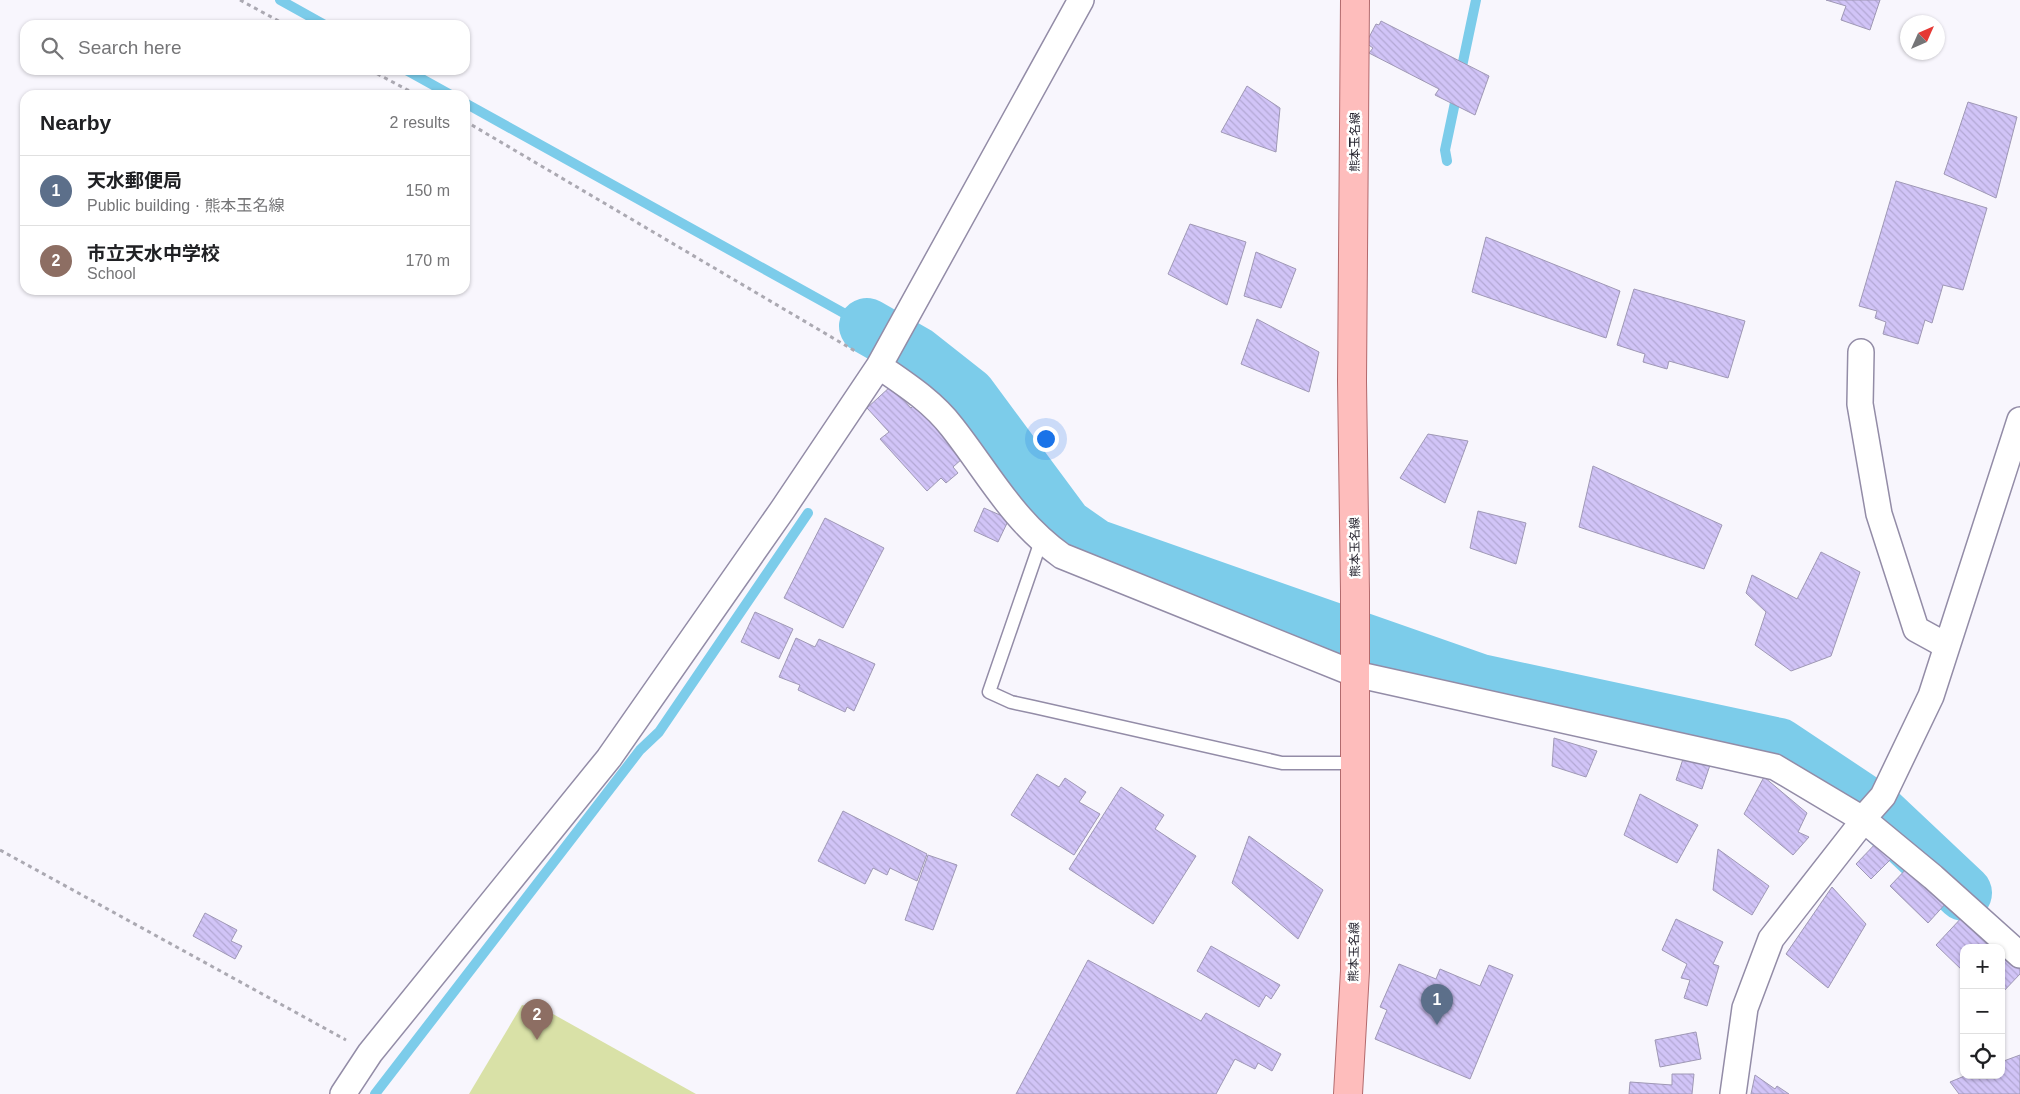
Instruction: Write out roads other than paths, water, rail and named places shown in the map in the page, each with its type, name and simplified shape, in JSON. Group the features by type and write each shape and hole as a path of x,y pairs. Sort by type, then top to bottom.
{"main road":[{"name":"熊本玉名線","path":"1348,1094 1355,971 1355,592 1352,381 1355,0"}],"street":[{"path":"343,1094 370,1053 609,758 882,359 1081,0"},
{"path":"1861,352 1860,404 1879,514 1916,629 1947,646"},
{"path":"882,359 923,396 951,426 1002,499 1041,541 1062,556 1355,662 1775,767 1871,810 1933,877 2020,955"},
{"path":"1733,1094 1745,1008 1771,939 1871,810 1932,696 2020,420"}],"lane":[{"path":"1041,541 988,692 1011,702 1034,708 1282,763 1355,763"}],"waterway":[{"path":"280,0 316,20"},
{"path":"1460,76 1476,0"},
{"path":"415,75 442,90"},
{"path":"1447,161 1445,150 1457,93"},
{"path":"470,106 867,326"},
{"path":"867,326 916,354 968,395 1065,526 1095,547 1480,682 1779,746 1878,812 1964,893"},
{"path":"375,1094 640,750 659,732 808,513"}],"place":[{"name":"天水郵便局","path":"1437,1025"},
{"name":"市立天水中学校","path":"537,1040"}]}
